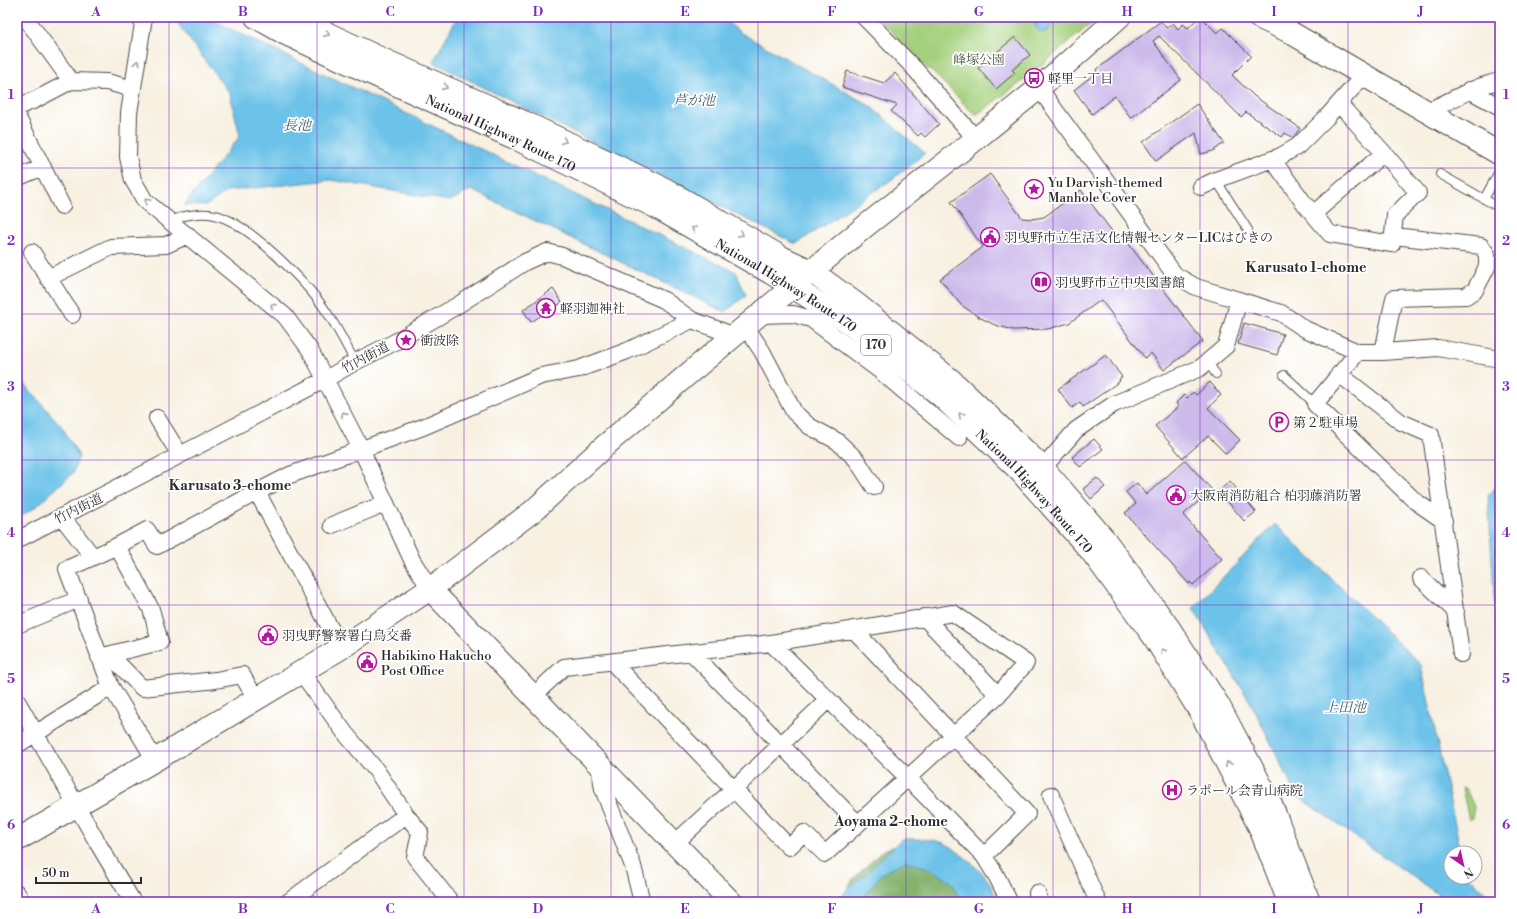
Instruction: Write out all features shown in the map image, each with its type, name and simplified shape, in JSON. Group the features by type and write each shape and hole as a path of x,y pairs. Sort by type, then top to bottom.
{"main road":[{"name":"National Highway Route 170","path":"256,17 284,33 376,76 517,138 656,207 792,287 846,321 940,395 1018,469 1086,545 1154,637 1202,715 1260,828 1289,902"},
{"name":"National Highway Route 170","path":"292,17 524,122 665,189 782,258 812,271 859,306 951,380 1043,468 1105,540 1169,628 1219,706 1271,804 1308,902"},
{"path":"17,840 302,672 430,589 533,511 607,444 792,287 868,224 1039,88 1119,17"},
{"path":"1258,17 1288,31 1500,154"},
{"path":"430,589 731,902"},
{"path":"1240,789 1250,835 1273,902"},
{"path":"1271,804 1291,828 1309,865 1324,902"}],"street":[{"path":"25,17 71,81"},
{"path":"864,17 914,68 976,139"},
{"path":"141,19 128,113 128,157 133,180 145,200 285,316 310,350 361,449 412,560 430,589"},
{"path":"1201,187 1272,159 1298,146 1364,76"},
{"path":"17,107 35,100 71,81 107,82 132,89"},
{"path":"1427,111 1470,90 1500,81"},
{"path":"1039,88 1175,275 1196,287 1280,313 1304,330 1358,352 1383,352 1438,348 1500,359"},
{"path":"1470,90 1500,107"},
{"path":"1272,159 1313,214 1330,234 1392,244 1395,215 1418,193 1339,104"},
{"path":"17,116 62,206"},
{"path":"1313,214 1384,153"},
{"path":"17,178 43,167"},
{"path":"48,278 111,247 166,245 188,235"},
{"path":"1383,352 1394,298 1466,296 1475,290 1494,270 1487,254 1481,246 1394,236"},
{"path":"32,252 72,315"},
{"name":"竹内街道","path":"17,540 326,379 354,362 395,342 458,305 525,262 547,252 562,256 664,300 692,320 747,326"},
{"path":"1043,468 1076,430 1114,404 1200,368 1211,368 1226,346 1239,300"},
{"path":"874,487 856,459 837,441 809,426 794,412 747,326 793,314 811,319 879,370 959,438"},
{"path":"154,760 110,687 105,656 67,569 117,546 147,530 157,546 290,475 423,427 542,376 579,369 627,351 692,320"},
{"path":"1358,352 1315,404 1415,501 1444,521"},
{"path":"1339,374 1401,422 1431,435 1444,521 1461,654"},
{"path":"157,418 180,455"},
{"path":"257,492 341,648"},
{"path":"332,525 386,503"},
{"path":"62,517 93,557"},
{"path":"105,656 160,642 150,609 117,546"},
{"path":"1421,578 1456,612"},
{"path":"17,625 79,599"},
{"path":"533,696 564,667 771,643 952,613 1026,663 998,695 954,737 825,854 804,833 789,847 612,662"},
{"path":"924,617 998,695"},
{"path":"853,629 1027,814 984,856"},
{"path":"771,643 908,778 984,856 1009,901"},
{"path":"691,652 858,824"},
{"path":"105,656 142,688 216,680 242,674 256,699"},
{"path":"302,672 345,733 376,770 406,815 420,832 415,857 451,902"},
{"path":"17,745 110,687"},
{"path":"674,843 734,789 828,700"},
{"path":"17,701 76,806 133,902"},
{"path":"599,764 603,789 633,866 641,901"},
{"path":"1051,795 1098,902"},
{"path":"288,902 406,815"},
{"path":"17,893 22,902"}],"lane":[{"path":"1484,199 1500,170"},
{"path":"1440,174 1500,208"},
{"path":"1216,180 1248,230"},
{"path":"171,221 196,214 215,215 233,223 257,239 292,270 318,300 335,325 354,362"},
{"path":"1284,375 1315,404"}],"green space":[{"name":"峰塚公園","path":"875,17 1099,17 1016,86 976,115 939,78 912,55 889,28"},
{"path":"1462,788 1466,789 1474,807 1472,818 1469,820"},
{"path":"907,842 939,857 971,902 839,902 853,879 883,850"}],"water":[{"path":"1043,16 1049,18 1051,24 1049,30 1043,32 1037,30 1035,24 1037,18"},
{"name":"長池","path":"173,17 206,17 736,272 746,295 725,312 471,190 450,201 331,180 227,191 206,206 184,205 240,136 230,94"},
{"name":"芦が池","path":"457,17 721,17 741,33 869,105 925,153 891,180 796,244 433,62"},
{"path":"17,375 62,427 79,456 73,473 38,505 17,519"},
{"path":"1497,484 1500,485 1500,690 1488,496"},
{"name":"上田池","path":"1275,524 1421,665 1459,845 1443,845 1443,885 1477,885 1500,902 1449,902 1297,796 1252,705 1193,608"},
{"path":"901,839 933,840 948,845 984,875 993,890 996,902 961,902 952,883 931,869 906,861 881,874 860,902 838,902 847,889 865,875"}],"building":[{"path":"1199,17 1201,17 1217,33 1223,28 1251,56 1232,75 1254,96 1300,128 1293,138 1285,133 1282,137 1246,112 1241,117 1159,36 1153,41 1181,80 1131,118 1115,96 1092,114 1074,90 1097,72 1096,70 1161,21 1166,28 1173,23 1178,29 1183,24 1188,28"},
{"path":"1015,37 1030,55 1012,70 1015,73 996,89 978,68"},
{"path":"847,71 884,83 895,73 939,124 925,137 921,133 918,136 891,111 897,105 842,87"},
{"path":"1197,104 1224,143 1213,151 1201,154 1196,133 1156,161 1143,142"},
{"path":"990,174 1022,218 1032,219 1044,217 1081,190 1117,238 1121,234 1203,341 1164,370 1151,353 1145,358 1101,300 1069,323 1048,329 1013,330 995,325 979,317 961,305 940,279 983,247 951,202"},
{"path":"553,289 562,302 546,314 545,313 531,322 523,310"},
{"path":"1244,323 1283,334 1277,355 1238,344"},
{"path":"1106,355 1122,377 1119,379 1120,381 1083,407 1080,402 1072,408 1058,389"},
{"path":"1210,382 1221,395 1208,408 1240,440 1226,454 1208,436 1183,458 1155,426 1179,406 1176,403 1184,395 1187,398 1193,392 1196,395"},
{"path":"1094,439 1103,449 1080,467 1072,457"},
{"path":"1185,460 1212,490 1183,515 1222,559 1193,585 1190,582 1189,584 1125,513 1136,504 1126,492 1137,483 1146,495"},
{"path":"1097,478 1105,487 1091,499 1083,489"},
{"path":"1230,481 1256,512 1244,521 1219,491"}],"place":[{"name":"軽里一丁目","path":"1034,78"},
{"name":"Yu Darvish-themed Manhole Cover","path":"1034,189"},
{"name":"羽曳野市立生活文化情報センターLICはびきの","path":"990,237"},
{"name":"羽曳野市立中央図書館","path":"1041,282"},
{"name":"軽羽迦神社","path":"546,308"},
{"name":"衝波除","path":"406,340"},
{"name":"第２駐車場","path":"1279,422"},
{"name":"大阪南消防組合 柏羽藤消防署","path":"1176,495"},
{"name":"羽曳野警察署白鳥交番","path":"268,635"},
{"name":"Habikino Hakucho Post Office","path":"367,662"},
{"name":"ラポール会青山病院","path":"1172,790"}],"district":[{"name":"Karusato 1-chome","path":"1306,267"},
{"name":"Karusato 3-chome","path":"230,485"},
{"name":"Aoyama 2-chome","path":"891,821"}]}
